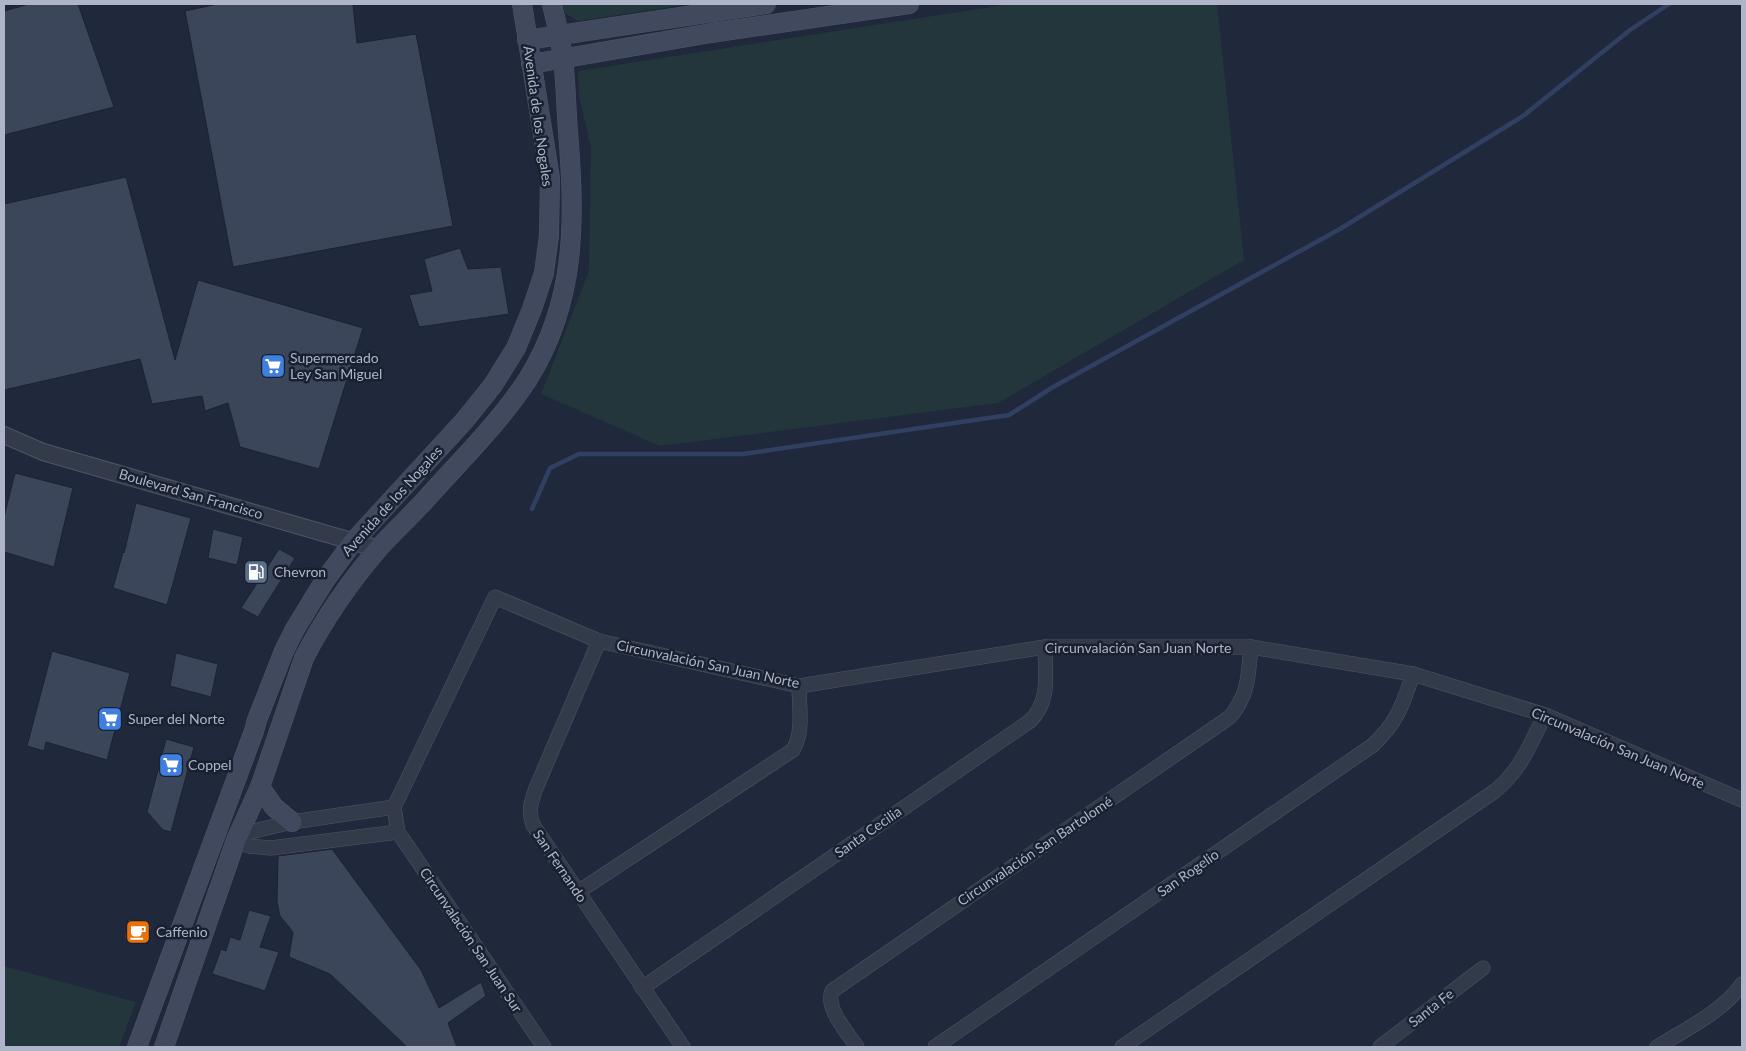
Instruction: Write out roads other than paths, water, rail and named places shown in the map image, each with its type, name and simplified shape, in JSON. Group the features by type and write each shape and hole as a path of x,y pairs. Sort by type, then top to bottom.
{"main road":[{"name":"Avenida de los Nogales","path":"137,1047 284,651 295,629 325,580 353,542 465,420 493,385 516,348 532,309 544,273 549,236 550,178 522,4"},
{"name":"Avenida de los Nogales","path":"164,1047 236,840 260,787 307,651 326,617 379,549 420,506 507,407 527,380 541,355 557,318 567,281 572,219 572,185 563,59 552,4"},
{"path":"527,40 766,4"},
{"path":"531,64 711,33 908,4"},
{"path":"707,12 711,33"},
{"path":"260,787 274,807 292,822"},
{"path":"202,872 236,840 226,808"}],"street":[{"name":"Boulevard San Francisco","path":"4,435 43,452 379,549"},
{"name":"Circunvalación San Juan Norte","path":"394,807 495,597 599,641 799,686 1045,647 1251,647 1413,674 1545,715 1742,800"},
{"name":"San Fernando","path":"599,641 530,802 529,815 533,825 683,1047"},
{"name":"Santa Cecilia","path":"642,988 1030,721 1044,698 1045,647"},
{"name":"Circunvalación San Bartolomé","path":"857,1047 833,1010 830,1003 832,990 1230,717 1243,700 1248,685 1251,647"},
{"name":"San Rogelio","path":"934,1047 1373,745 1387,732 1397,717 1413,674"},
{"path":"578,892 793,750 798,742 799,686"},
{"path":"1122,1047 1504,784 1520,765 1545,715"},
{"path":"236,840 250,832 292,822 394,807"},
{"name":"Circunvalación San Juan Sur","path":"394,807 398,832 544,1047"},
{"path":"236,840 250,846 272,848 398,832"},
{"name":"Santa Fe","path":"1380,1047 1482,968"},
{"path":"1657,1047 1722,1006 1742,984"}],"waterway":[{"path":"532,509 550,468 579,454 743,454 1009,415 1053,387 1340,229 1523,116 1630,30 1669,4"}],"place":[{"name":"Supermercado Ley San Miguel","path":"273,366"},
{"name":"Chevron","path":"256,572"},
{"name":"Super del Norte","path":"110,719"},
{"name":"Coppel","path":"171,765"},
{"name":"Caffenio","path":"138,932"}]}
